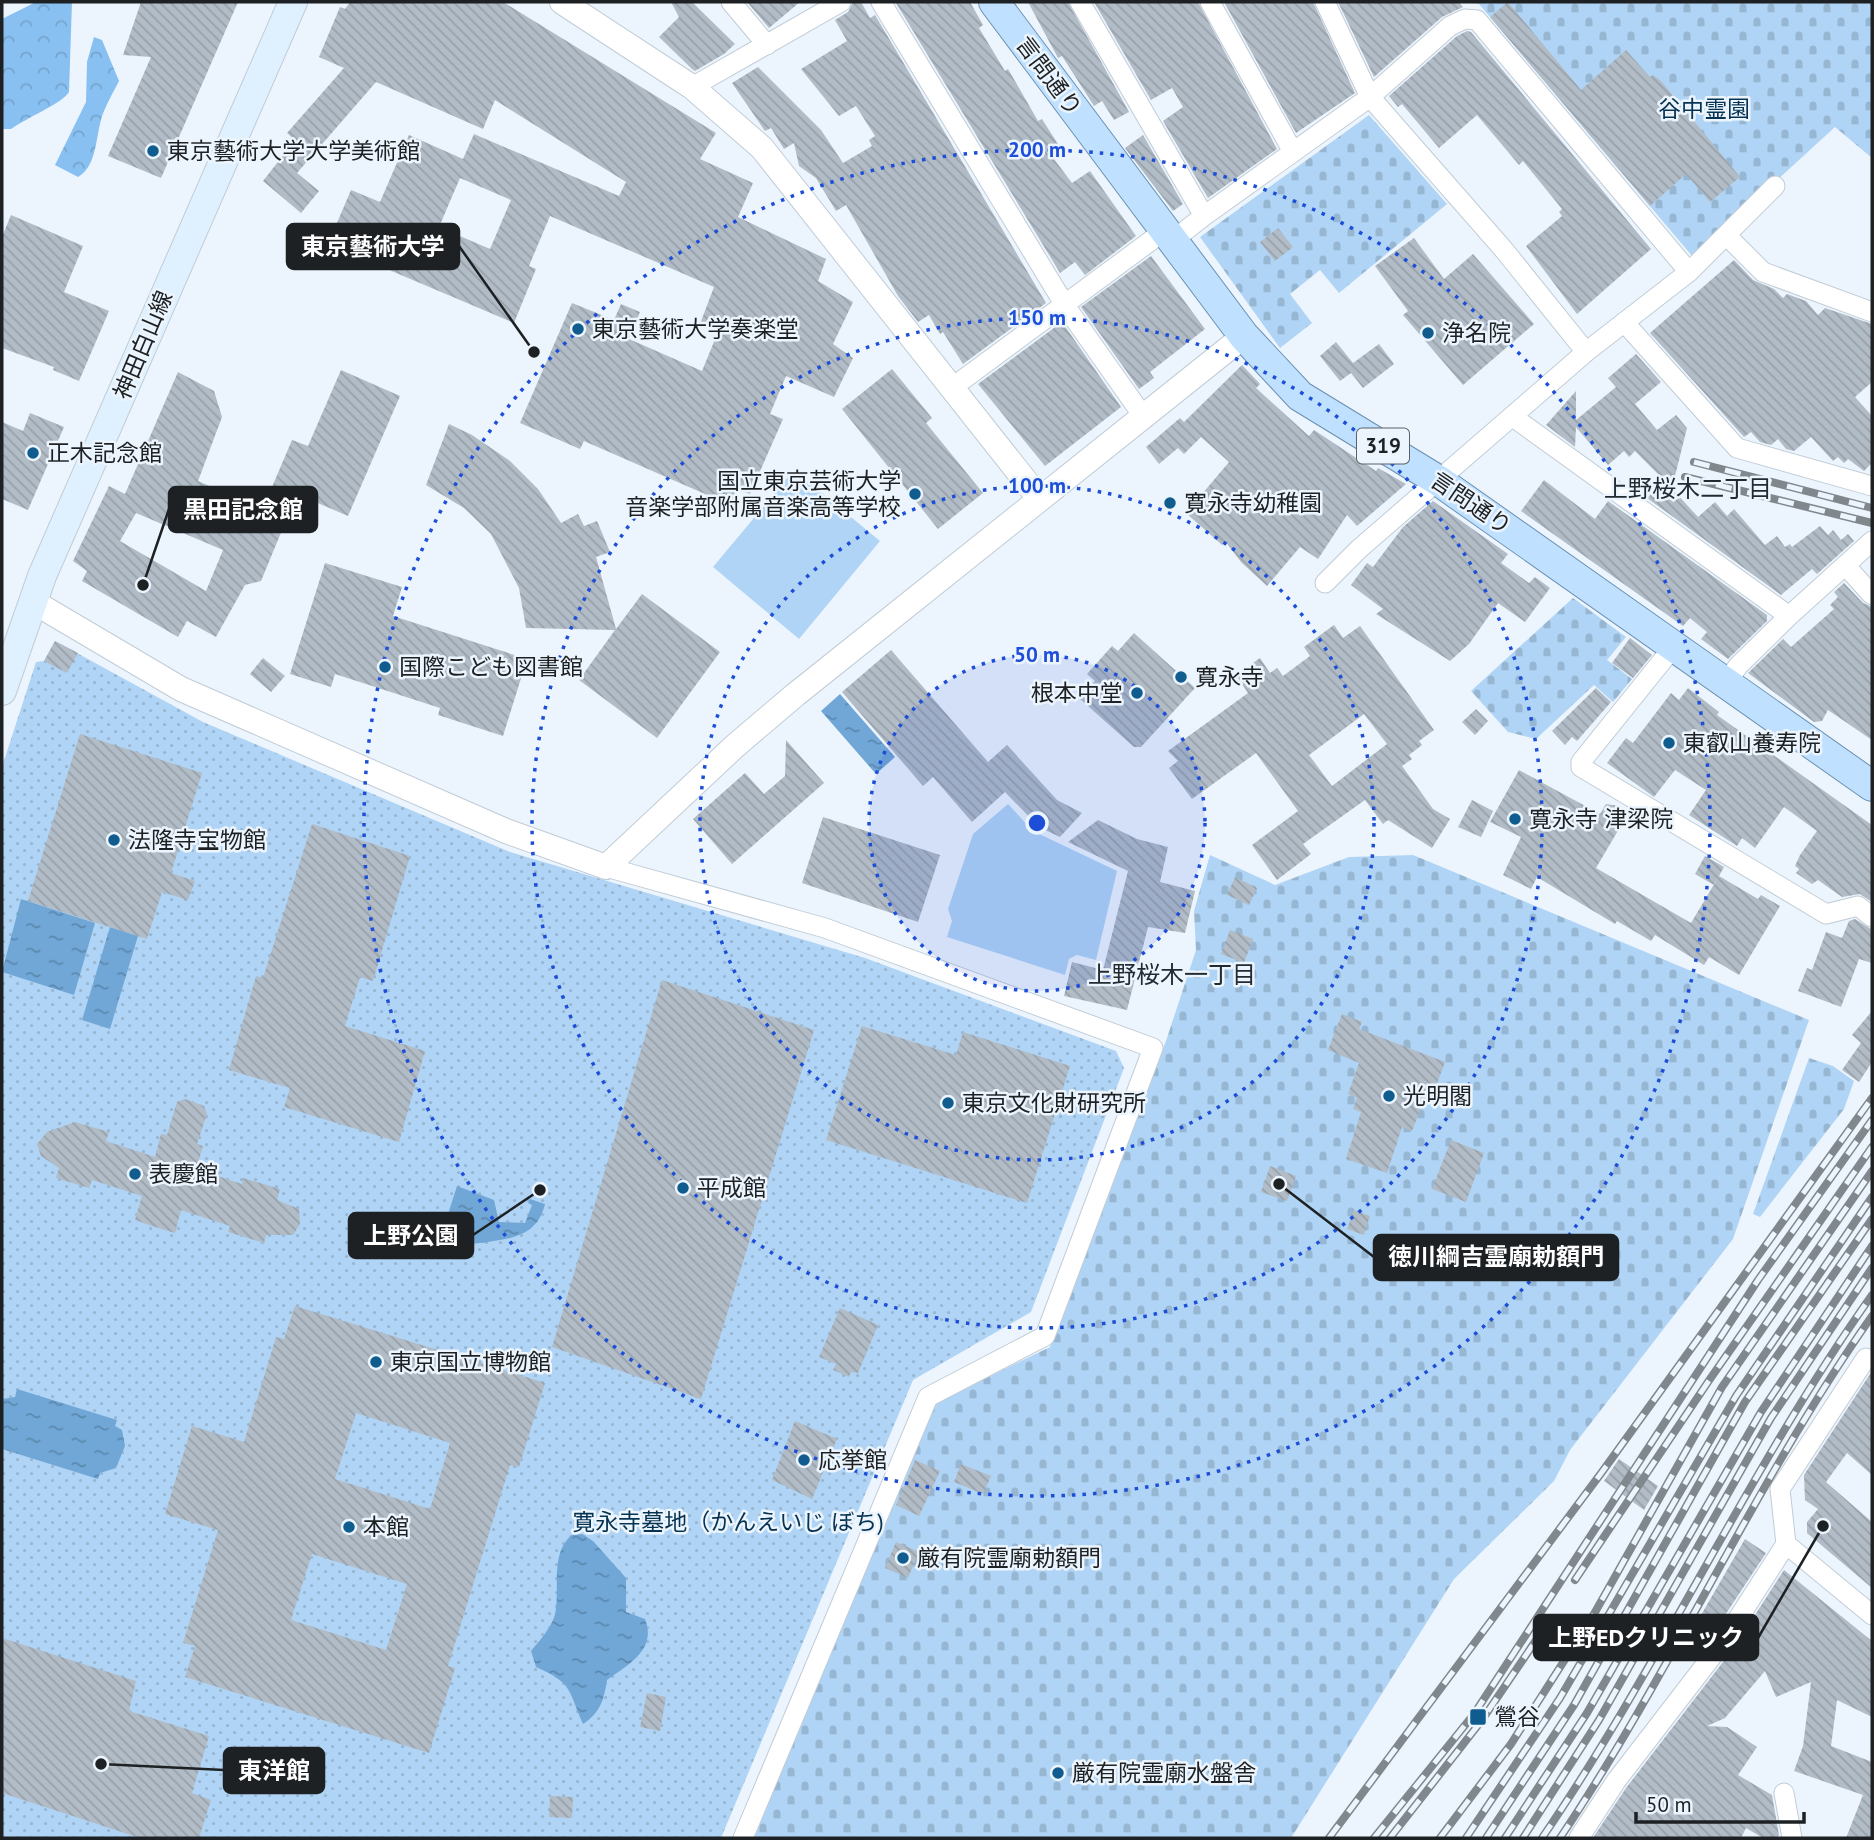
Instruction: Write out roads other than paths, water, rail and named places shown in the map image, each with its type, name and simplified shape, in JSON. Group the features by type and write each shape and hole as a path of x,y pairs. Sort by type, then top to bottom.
{"main road":[{"name":"神田白山線","path":"2,691 32,601 293,2"},
{"name":"言問通り","path":"993,2 1244,336 1300,396 1439,481 1872,786"}],"street":[{"path":"562,2 692,87 762,148 1039,498"},
{"path":"731,2 767,45"},
{"path":"692,87 841,2"},
{"path":"881,2 1066,307 1143,416"},
{"path":"1080,2 1204,216"},
{"path":"1210,2 1293,152"},
{"path":"1325,2 1370,97 1498,243 1586,352"},
{"path":"953,387 1168,236 1204,216 1370,97 1450,26 1465,19 1477,19 1689,272"},
{"path":"1325,583 1359,549 1586,352 1689,272 1775,186"},
{"path":"1726,235 1763,272 1872,312"},
{"path":"1623,322 1737,448 1872,486"},
{"path":"606,867 735,746 795,695 1244,336"},
{"path":"1513,416 1790,616"},
{"path":"1727,682 1738,666 1872,541"},
{"path":"1845,565 1872,595"},
{"path":"32,601 181,689 506,831 606,867 825,928 1153,1048 1045,1336 928,1397 743,1838"},
{"path":"1675,645 1581,762 1581,767 1826,914 1858,906 1872,917"},
{"path":"1579,1838 1616,1781 1723,1642 1786,1544 1780,1489 1866,1358"},
{"path":"1786,1544 1872,1615"},
{"path":"1784,1793 1792,1838"}],"water":[{"path":"840,694 895,757 876,774 821,711"},
{"path":"21,899 95,923 74,995 2,972"},
{"path":"110,927 138,936 110,1029 82,1020"},
{"path":"457,1186 494,1200 499,1222 525,1223 532,1205 528,1203 530,1199 545,1204 535,1224 520,1235 491,1242 447,1245 442,1233"},
{"path":"17,1389 117,1420 115,1426 122,1430 125,1446 116,1468 100,1473 98,1479 2,1449 2,1399 15,1397"},
{"path":"582,1534 593,1541 626,1578 626,1612 645,1619 648,1630 644,1648 632,1662 607,1680 600,1705 594,1715 583,1724 568,1689 557,1678 536,1667 531,1651 547,1631 555,1614 557,1569 561,1550 572,1535"}],"railway":[{"path":"1694,462 1872,508"},
{"path":"1685,477 1872,523"},
{"path":"1329,1838 1602,1472 1872,1098"},
{"path":"1374,1838 1474,1714 1758,1280 1872,1120"},
{"path":"1575,1580 1710,1379 1872,1147"},
{"path":"1440,1838 1511,1744 1594,1614 1722,1387 1872,1171"},
{"path":"1466,1838 1560,1698 1736,1396 1872,1197"},
{"path":"1486,1838 1574,1705 1745,1402 1872,1219"},
{"path":"1505,1838 1587,1713 1761,1412 1872,1246"},
{"path":"1523,1838 1599,1720 1771,1418 1872,1268"},
{"path":"1542,1838 1627,1704 1785,1428 1872,1295"},
{"path":"1560,1838 1640,1709 1790,1444 1872,1316"},
{"path":"1390,1838 1482,1720 1545,1627"}],"place":[{"name":"東京藝術大学大学美術館","path":"153,151"},
{"name":"東京藝術大学奏楽堂","path":"578,329"},
{"name":"浄名院","path":"1428,333"},
{"name":"東京藝術大学","path":"534,352"},
{"name":"正木記念館","path":"33,453"},
{"name":"国立東京芸術大学 音楽学部附属音楽高等学校","path":"915,494"},
{"name":"寛永寺幼稚園","path":"1170,503"},
{"name":"黒田記念館","path":"143,585"},
{"name":"国際こども図書館","path":"385,667"},
{"name":"寛永寺","path":"1181,677"},
{"name":"根本中堂","path":"1137,693"},
{"name":"東叡山養寿院","path":"1669,743"},
{"name":"寛永寺 津梁院","path":"1515,819"},
{"name":"法隆寺宝物館","path":"114,840"},
{"name":"光明閣","path":"1389,1096"},
{"name":"東京文化財研究所","path":"948,1103"},
{"name":"表慶館","path":"135,1174"},
{"name":"徳川綱吉霊廟勅額門","path":"1279,1184"},
{"name":"平成館","path":"683,1188"},
{"name":"上野公園","path":"540,1190"},
{"name":"東京国立博物館","path":"376,1362"},
{"name":"応挙館","path":"804,1460"},
{"name":"上野EDクリニック","path":"1823,1526"},
{"name":"本館","path":"349,1527"},
{"name":"厳有院霊廟勅額門","path":"903,1558"},
{"name":"鶯谷","path":"1478,1717"},
{"name":"東洋館","path":"101,1764"},
{"name":"厳有院霊廟水盤舎","path":"1058,1773"}],"district":[{"name":"上野桜木二丁目","path":"1688,489"},
{"name":"上野桜木一丁目","path":"1172,975"}],"park label":[{"name":"谷中霊園","path":"1704,109"},
{"name":"寛永寺墓地（かんえいじ ぼち)","path":"728,1522"}]}
